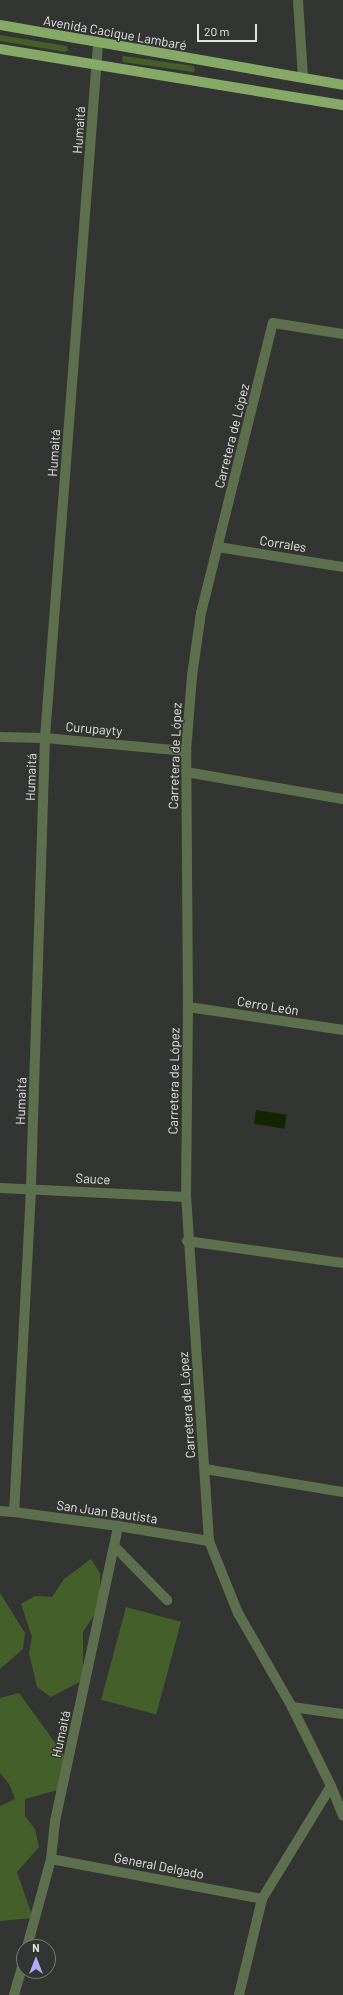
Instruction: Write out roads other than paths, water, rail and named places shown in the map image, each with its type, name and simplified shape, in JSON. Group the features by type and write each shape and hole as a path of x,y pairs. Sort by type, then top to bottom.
{"main road":[{"name":"Avenida Cacique Lambaré","path":"0,25 98,44 343,85"},
{"path":"0,49 343,105"}],"street":[{"path":"298,0 303,78"},
{"name":"Humaitá","path":"14,1512 31,1190 45,738 98,44"},
{"name":"Carretera de López","path":"343,334 273,323 201,613 186,751 188,1007 187,1241 205,1469 209,1541 238,1613 292,1707 331,1786 343,1816"},
{"name":"Corrales","path":"218,547 343,567"},
{"name":"Curupayty","path":"0,737 45,738 186,751"},
{"path":"186,772 343,799"},
{"name":"Cerro León","path":"188,1007 343,1030"},
{"name":"Sauce","path":"0,1188 186,1197"},
{"path":"187,1241 343,1263"},
{"path":"205,1469 343,1492"},
{"name":"San Juan Bautista","path":"0,1511 118,1526 209,1541"},
{"name":"Humaitá","path":"29,1939 51,1859 55,1821 118,1526"},
{"path":"114,1546 168,1600"},
{"path":"292,1707 343,1714"},
{"path":"238,1995 262,1899 331,1786"},
{"name":"General Delgado","path":"51,1859 262,1899"},
{"path":"14,1995 18,1979"}]}
